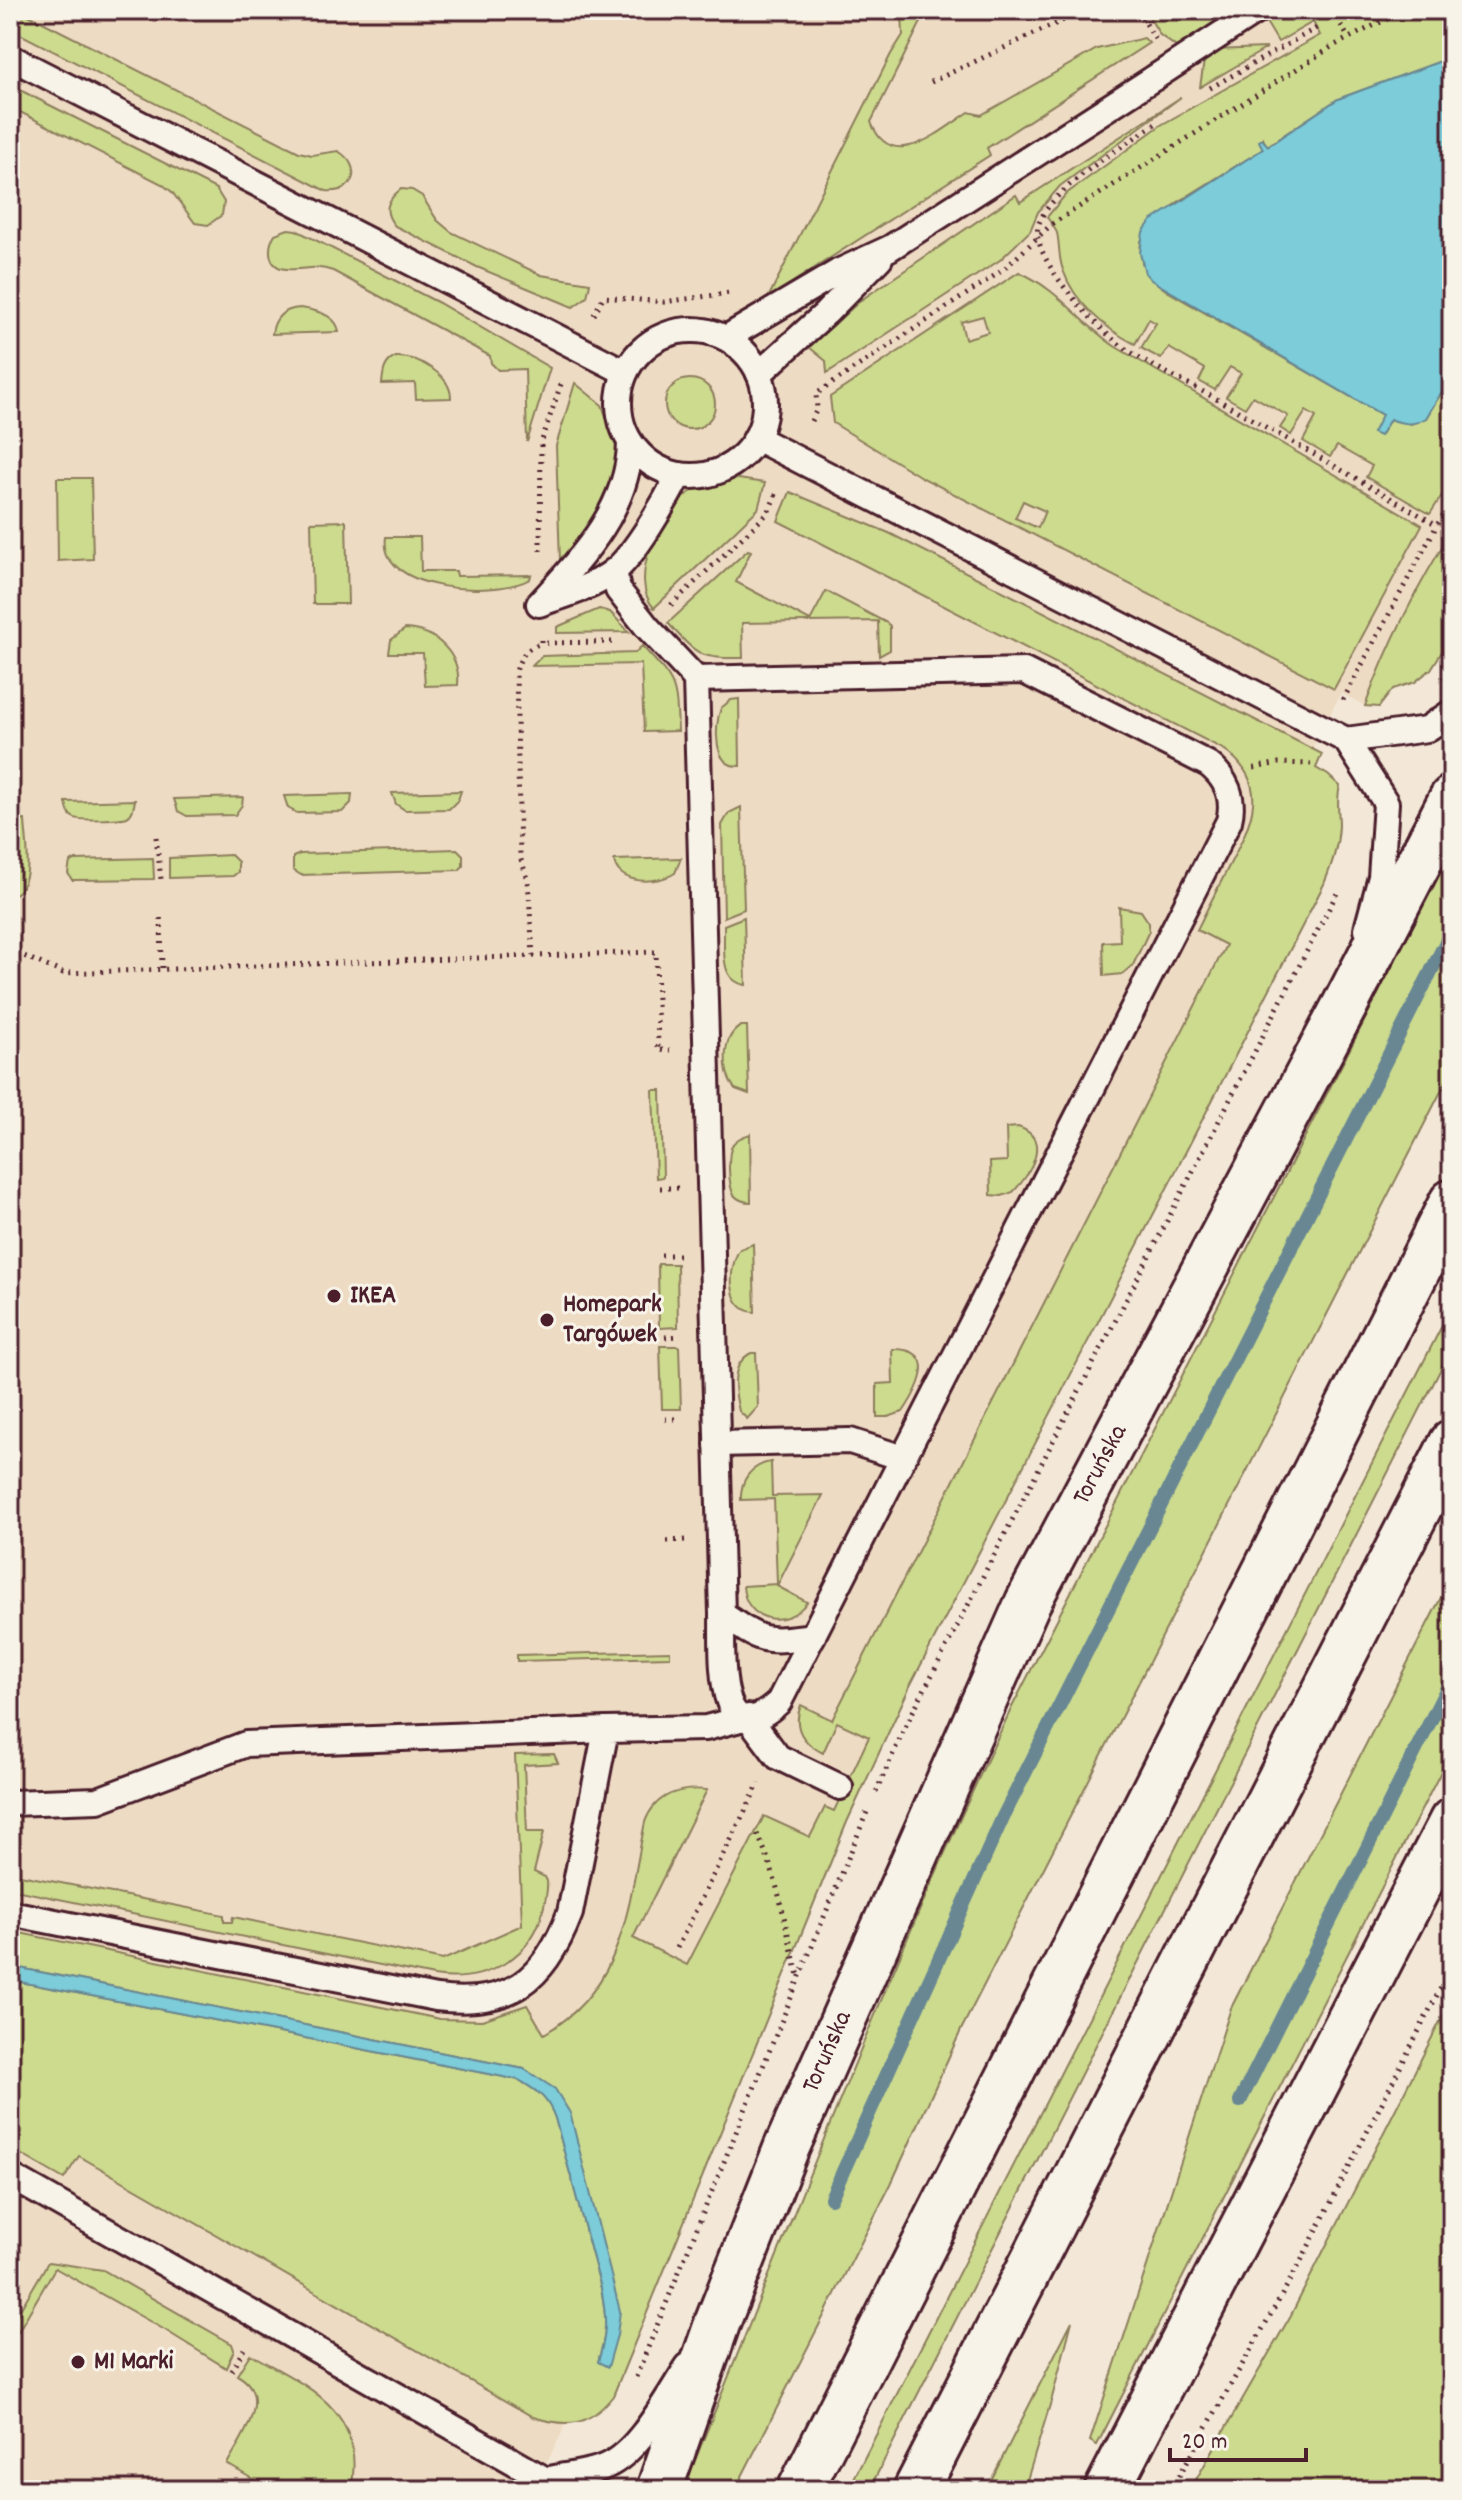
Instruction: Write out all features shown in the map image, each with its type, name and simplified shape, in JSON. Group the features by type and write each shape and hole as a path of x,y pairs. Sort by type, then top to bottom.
{"main road":[{"name":"Toruńska","path":"659,2490 718,2321 786,2149 1028,1602 1452,798"},
{"path":"800,2490 1452,1202"},
{"path":"916,2490 1452,1443"},
{"path":"1107,2490 1452,1821"}],"lane":[{"path":"726,338 827,278 890,248 1258,10"},
{"path":"10,57 625,372"},
{"path":"759,374 826,313 890,248"},
{"path":"694,329 726,338 754,363 759,374 765,407 756,438 747,451 723,469 694,476 660,469 643,458 630,443 620,420 621,384 625,372 639,352 670,333 694,329"},
{"path":"756,438 1346,740 1386,803 1381,877 1345,1005"},
{"path":"630,443 630,462 606,520 588,550 539,604 579,591 614,571 637,543 679,475"},
{"path":"614,571 618,590 647,627 696,679 725,1693 729,1707 735,1713 748,1717 774,1754 840,1787"},
{"path":"10,1803 98,1800 246,1744 706,1728 762,1716 779,1702 1232,810 1223,779 1208,764 1024,671 696,679"},
{"path":"1346,740 1427,729 1452,712"},
{"path":"717,1444 850,1441 903,1458"},
{"path":"722,1614 751,1634 767,1640 777,1642 813,1636"},
{"path":"10,1913 436,1998 483,2001 523,1984 538,1971 563,1933 570,1913 606,1730"},
{"path":"10,2176 549,2485 570,2473 590,2472 609,2465 629,2450 718,2321"}],"path":[{"path":"931,82 1085,10"},
{"path":"811,421 817,409 816,394 1010,266 1052,224 1348,37 1405,10"},
{"path":"1337,18 1348,37"},
{"path":"1201,93 1320,26"},
{"path":"1164,117 1058,195 1041,217 1037,238 1050,268 1071,296 1118,343 1437,525"},
{"path":"594,315 603,297 664,302 735,292"},
{"path":"540,558 541,443 564,376"},
{"path":"661,614 768,513 777,492"},
{"path":"1343,700 1452,502"},
{"path":"541,631 541,643"},
{"path":"533,956 528,879 520,857 516,672 519,659 530,648 541,643 616,642"},
{"path":"1223,779 1266,764 1315,764"},
{"path":"156,837 161,879"},
{"path":"161,918 162,971"},
{"path":"10,950 63,973 656,952 658,1050 679,1050"},
{"path":"685,1254 685,1268"},
{"path":"665,1419 689,1418"},
{"path":"677,1948 774,1754"},
{"path":"757,1834 777,1882 799,1977"},
{"path":"1171,2490 1300,2263 1452,1966"},
{"path":"231,2371 246,2345"}],"shaded area":[{"name":"Homepark Targówek","path":"10,10 1452,10 1452,617 1427,666 1365,706 1341,693 1312,749 1315,768 834,1820 572,2413 533,2490 10,2490"}],"green space":[{"path":"10,10 19,10 299,152 312,155 338,151 351,164 353,178 350,184 336,191 326,191 10,29"},
{"path":"902,10 966,10 922,20 871,122 880,138 891,145 903,147 931,137 969,112 981,115 1097,49 1144,38 1149,43 987,148 990,155 768,298 903,35"},
{"path":"1145,10 1241,10 1179,49 1160,35"},
{"path":"1274,10 1452,10 1452,57 1338,99 1267,146 1263,139 1263,149 1175,204 1141,241 1143,264 1149,276 1167,291 1382,415 1380,436 1390,419 1411,424 1426,418 1452,375 1452,480 1430,514 1366,477 1372,466 1337,446 1330,457 1303,441 1316,417 1306,411 1291,435 1280,428 1288,416 1253,396 1245,408 1226,397 1241,373 1230,367 1215,390 1199,381 1205,369 1169,348 1161,359 1141,348 1156,323 1149,319 1135,344 1113,331 1083,304 1061,265 1057,233 1047,217 1066,194 1161,125 1320,35 1313,22 1278,42 1263,17"},
{"path":"1267,48 1200,87 1204,61 1212,50"},
{"path":"10,85 216,189 224,202 222,215 208,225 195,223 172,192 162,184 10,107"},
{"path":"1181,97 1060,186 1038,212 1030,231 1000,260 827,373 826,361 809,347 861,300 1016,195 1020,202"},
{"path":"401,189 412,190 422,196 437,220 451,232 541,275 590,283 587,297 573,307 477,267 395,226 387,211 392,197"},
{"path":"288,229 296,230 439,303 550,368 527,442 525,369 498,370 491,363 490,356 333,271 280,268 270,256 272,239 275,234"},
{"path":"1019,272 1058,297 1116,347 1422,525 1334,689 921,477 833,423 830,397","holes":["983,316 988,332 965,339 961,322","1023,501 1045,511 1038,528 1015,518"]},
{"path":"300,308 330,317 339,332 272,334 281,315"},
{"path":"396,357 432,368 446,382 451,398 416,399 415,383 382,384 387,365"},
{"path":"690,379 708,386 715,404 708,422 690,429 672,422 665,404 672,386"},
{"path":"575,383 602,405 619,453 590,526 560,562 556,446"},
{"path":"57,478 91,478 93,559 58,561"},
{"path":"732,478 765,483 758,509 654,608 644,582 645,566 656,533 665,518 690,492"},
{"path":"790,492 889,533 1322,754 1316,768 1340,786 1339,826 1334,855 1324,884 910,1686 847,1822 613,2396 587,2419 557,2423 533,2417 79,2156 64,2179 10,2148 10,1980 519,2080 532,2088 545,2099 555,2118 601,2288 605,2325 598,2362 617,2335 570,2113 524,2069 10,1966 10,1931 440,2019 482,2020 527,2005 544,2034 571,2015 592,1993 607,1969 627,1913 645,1822 662,1799 687,1790 707,1790 633,1938 687,1965 764,1816 810,1837 825,1807 834,1811 869,1737 837,1722 823,1753 810,1745 801,1734 798,1721 801,1705 832,1720 1226,945 1197,930 1244,836 1253,806 1253,792 1240,764 1225,750 778,521"},
{"path":"346,521 348,604 313,604 311,522"},
{"path":"1452,531 1452,636 1431,669 1415,682 1393,689 1379,707 1365,706 1404,616"},
{"path":"386,537 420,537 421,571 456,571 457,576 531,575 530,579 514,585 467,589 419,580 400,570 388,556"},
{"path":"748,550 751,551 736,582 810,621 826,591 887,623 890,626 890,650 879,656 878,621 742,623 743,658 700,653 668,623"},
{"path":"599,609 610,612 629,632 557,633 557,627"},
{"path":"405,629 427,634 444,646 455,664 458,685 425,686 423,653 389,653 391,640"},
{"path":"642,646 672,684 678,731 644,732 641,664 532,666 542,656 635,653"},
{"path":"739,699 740,766 731,765 725,760 720,753 717,735 721,708 731,700"},
{"path":"461,791 458,800 449,809 405,810 396,804 392,793"},
{"path":"352,794 351,803 342,812 297,813 288,808 284,796"},
{"path":"243,797 235,815 187,816 178,811 174,799"},
{"path":"135,800 127,817 101,819 73,817 68,812 66,802"},
{"path":"741,807 744,909 724,917 722,825 729,813"},
{"path":"25,820 28,852 26,875 18,891 10,896 10,821"},
{"path":"457,849 463,855 463,866 459,870 301,875 293,870 293,857 300,854"},
{"path":"1452,850 1452,1070 962,2028 891,2184 735,2490 683,2490 882,1998 1012,1707"},
{"path":"231,855 238,862 238,872 233,876 169,878 169,858"},
{"path":"153,858 154,879 72,880 68,873 70,862 75,860"},
{"path":"681,858 675,873 649,881 623,875 614,860"},
{"path":"1119,907 1141,911 1149,923 1149,931 1133,965 1122,974 1104,976 1103,942 1120,941"},
{"path":"744,917 746,985 731,977 724,953 724,925"},
{"path":"741,1026 747,1026 749,1094 735,1089 726,1064 730,1038"},
{"path":"653,1090 661,1090 663,1177 656,1178"},
{"path":"1018,1127 1034,1139 1035,1157 1026,1176 1013,1192 1002,1196 991,1195 990,1162 1007,1161 1006,1128"},
{"path":"750,1134 751,1202 742,1201 734,1195 729,1169 733,1144"},
{"path":"753,1244 755,1312 739,1304 732,1286 733,1266 740,1249"},
{"path":"658,1264 677,1264 678,1327 659,1328"},
{"path":"1452,1306 1452,1347 869,2490 848,2490"},
{"path":"660,1346 679,1346 681,1409 662,1409"},
{"path":"892,1349 907,1350 916,1355 921,1362 920,1381 903,1412 877,1417 877,1384 893,1383"},
{"path":"751,1353 756,1353 758,1407 747,1419 739,1411 735,1379 740,1364"},
{"path":"771,1462 772,1496 823,1495 777,1586 807,1602 799,1611 778,1619 768,1618 751,1608 743,1586 777,1584 774,1499 741,1500 742,1486 748,1475 758,1466"},
{"path":"1452,1576 1452,1750 1097,2445 1090,2441 1231,2008"},
{"path":"670,1651 670,1657 517,1661 517,1655"},
{"path":"554,1754 558,1763 524,1765 527,1832 544,1832 534,1872 547,1881 538,1924 530,1940 504,1964 471,1976 434,1976 10,1889 10,1873 224,1915 224,1922 232,1922 233,1917 443,1960 522,1925 515,1755"},
{"path":"1452,1998 1452,2490 1190,2490 1291,2315"},
{"path":"48,2262 103,2270 232,2344 234,2350 226,2368 55,2268 10,2341 10,2327"},
{"path":"1072,2321 1024,2490 986,2490"},
{"path":"250,2354 312,2390 329,2404 342,2421 350,2440 354,2463 351,2490 271,2490 227,2464 246,2431 254,2406 248,2384 237,2375"}],"water":[{"path":"1452,57 1452,375 1426,418 1408,423 1390,419 1380,436 1373,433 1382,415 1151,280 1145,273 1140,253 1143,232 1151,221 1263,149 1259,141 1262,139 1268,146 1338,99"},
{"path":"10,1966 524,2069 555,2089 570,2113 620,2311 608,2367 598,2362 605,2325 601,2288 555,2118 545,2099 532,2088 519,2080 10,1980"}],"waterway":[{"path":"831,2198 1003,1817 1452,930"},
{"path":"1240,2101 1452,1678"}],"place":[{"name":"IKEA","path":"334,1296"},
{"name":"Homepark Targówek","path":"547,1320"},
{"name":"M1 Marki","path":"78,2362"}]}
